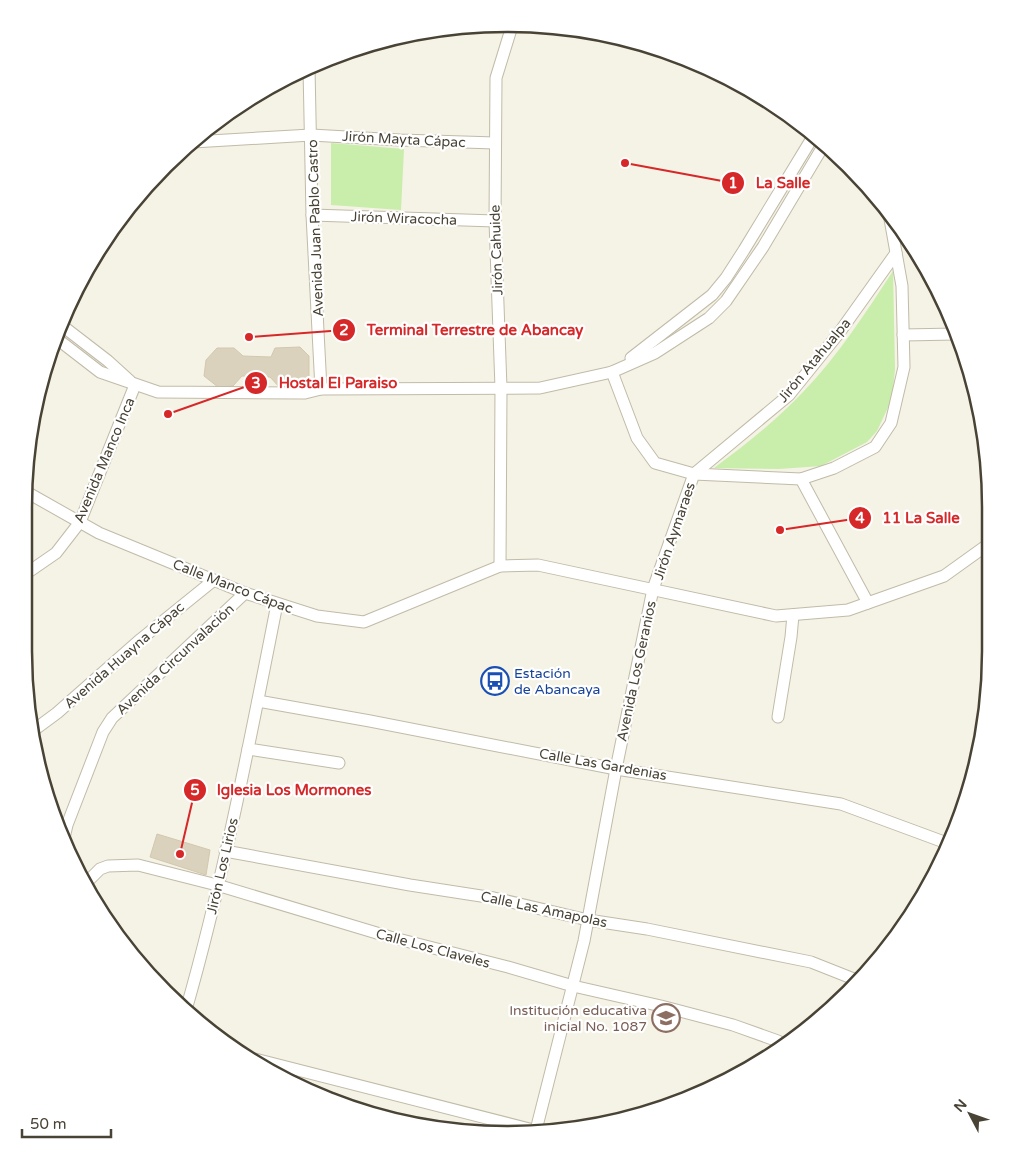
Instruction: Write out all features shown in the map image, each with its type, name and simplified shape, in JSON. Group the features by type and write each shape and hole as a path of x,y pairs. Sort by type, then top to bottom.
{"street":[{"name":"Jirón Cahuide","path":"500,566 501,388 495,220 496,78 510,32"},
{"name":"Avenida Juan Pablo Castro","path":"309,76 312,216 322,389"},
{"name":"Jirón Mayta Cápac","path":"205,141 311,135 495,143"},
{"path":"612,372 712,295 726,278 744,250 810,141"},
{"path":"63,343 100,372 158,392 305,393 322,389 540,388 612,372 655,353 709,318 726,301 763,247 821,150"},
{"name":"Jirón Wiracocha","path":"312,216 495,220"},
{"path":"612,372 636,438 656,462 694,474 801,479 834,468 874,447 891,423 904,367 902,286 892,229"},
{"name":"Jirón Atahualpa","path":"694,474 788,394 839,333 896,253"},
{"path":"68,330 135,385"},
{"path":"903,334 949,334"},
{"name":"Avenida Manco Inca","path":"32,570 56,552 80,522 135,385"},
{"name":"Jirón Aymaraes","path":"653,589 694,474"},
{"path":"801,479 868,603"},
{"name":"Calle Manco Cápac","path":"33,496 98,533 245,593 317,616 364,622 500,566"},
{"path":"500,566 538,565 776,616 848,610 944,576 982,549"},
{"name":"Avenida Huayna Cápac","path":"39,726 57,713 141,639 214,580"},
{"name":"Avenida Los Geranios","path":"541,1125 588,920 616,768 653,589"},
{"name":"Avenida Circunvalación","path":"67,827 103,732 112,718 245,593"},
{"name":"Jirón Los Lirios","path":"188,1003 199,966 218,885 277,604"},
{"path":"778,718 791,637 792,615"},
{"name":"Calle Las Gardenias","path":"258,701 616,768 841,804 943,841"},
{"path":"248,749 339,763"},
{"name":"Calle Las Amapolas","path":"225,851 410,886 494,898 588,920 647,929 811,962 852,978"},
{"name":"Calle Los Claveles","path":"91,879 100,869 108,866 138,866 218,885 390,937 508,967 572,986 661,1006 733,1025 778,1041"},
{"path":"273,1065 511,1126"}],"green space":[{"path":"331,143 404,149 401,210 331,205"},
{"path":"893,271 895,369 892,399 877,431 867,442 821,466 779,469 714,468 794,402 851,333"}],"building":[{"path":"300,347 309,356 309,376 297,390 281,389 270,377 242,376 233,386 218,387 204,376 206,360 217,348 234,348 243,356 271,357 275,348"},
{"path":"157,834 210,850 206,875 150,857"}],"place":[{"name":"La Salle","path":"625,163"},
{"name":"Terminal Terrestre de Abancay","path":"249,337"},
{"name":"Hostal El Paraiso","path":"168,414"},
{"name":"11 La Salle","path":"780,530"},
{"name":"Estación de Abancaya","path":"495,681"},
{"name":"Iglesia Los Mormones","path":"180,854"},
{"name":"Institución educativa inicial No. 1087","path":"666,1018"}]}
